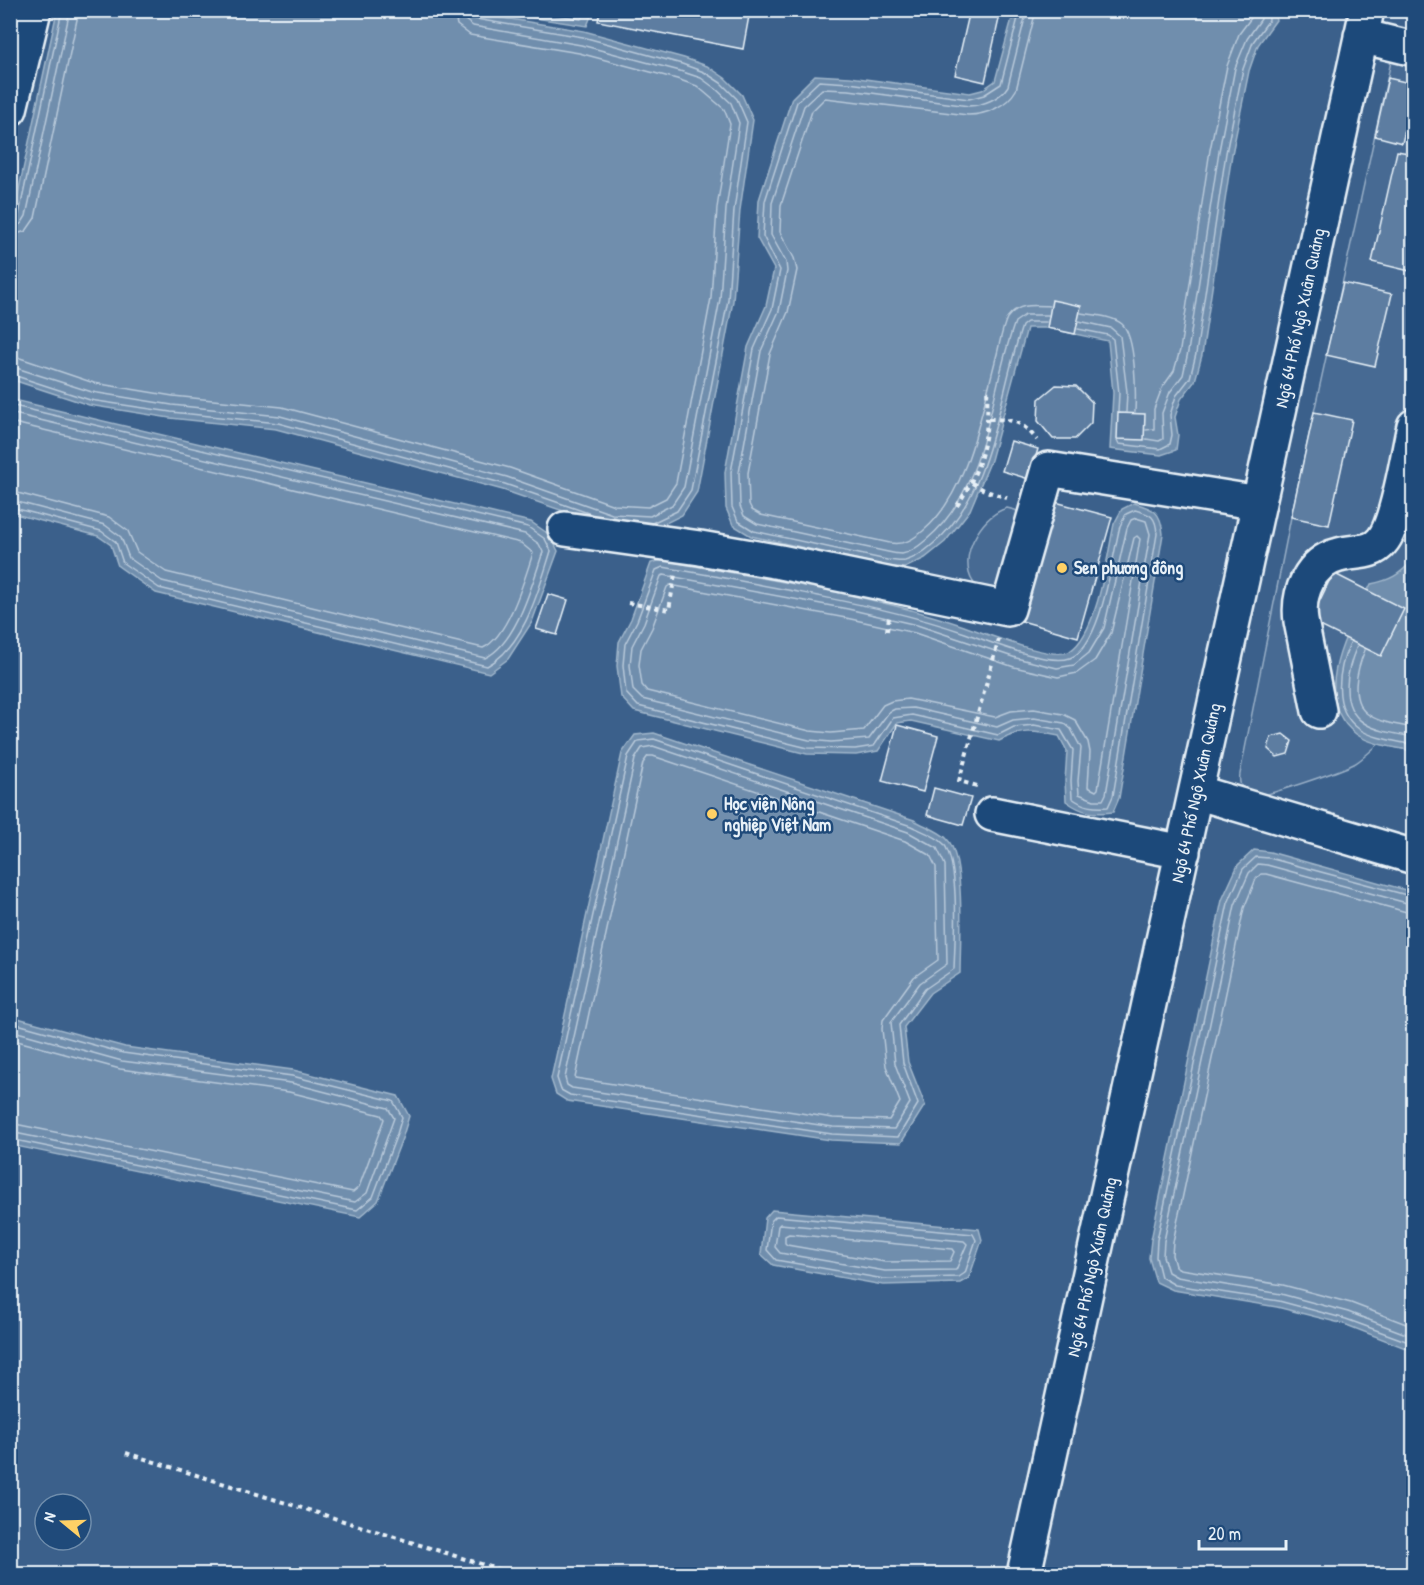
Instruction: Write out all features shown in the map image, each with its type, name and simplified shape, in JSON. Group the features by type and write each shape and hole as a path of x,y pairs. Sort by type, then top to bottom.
{"street":[{"path":"10,109 34,10"},
{"path":"1364,23 1413,49"},
{"name":"Ngõ 64 Phố Ngô Xuân Quảng","path":"1024,1575 1364,23"},
{"path":"1319,711 1301,621 1302,593 1310,576 1322,563 1340,555 1376,548 1388,533 1393,523 1413,426"},
{"path":"565,529 769,560 1008,609 1048,470 1259,503"},
{"path":"1196,792 1413,857"},
{"path":"992,814 1183,852"}],"path":[{"path":"957,506 972,483 983,452 989,419 987,386"},
{"path":"989,419 1007,419"},
{"path":"972,483 986,491"},
{"path":"628,603 669,609 677,565"},
{"path":"992,814 998,792 959,781 1001,633"},
{"path":"126,1453 513,1575"}],"shaded area":[{"name":"Học viện Nông nghiệp Việt Nam","path":"37,11 1413,11 1413,1574 11,1574 10,123"},
{"path":"1397,34 1414,38 1413,751 1379,744 1361,760 1347,767 1257,796 1243,789 1240,774 1291,517"},
{"path":"1007,508 1021,515 1019,564 994,593 982,592 970,576 969,553 983,525 991,517"}],"water":[{"path":"1262,10 1274,13 1276,20 1258,45 1249,71 1232,154 1202,355 1195,381 1181,399 1175,417 1178,435 1176,450 1161,455 1110,449 1113,393 1108,341 1047,328 1027,328 991,460 970,510 945,542 925,558 905,568 886,566 751,536 733,525 726,508 725,472 748,347 766,306 774,269 757,238 759,200 792,98 815,75 850,77 970,93 982,90 995,81 1014,11"},
{"path":"57,11 460,11 584,31 684,58 707,66 725,78 742,95 753,120 740,210 733,301 697,492 682,515 652,530 609,527 503,490 276,429 170,418 89,405 13,380 11,378 11,226"},
{"path":"490,11 593,11 587,26"},
{"path":"10,399 531,522 550,535 558,551 532,622 508,659 489,673 156,593 118,566 111,545 98,536 11,513"},
{"path":"1134,503 1155,512 1160,520 1163,534 1119,798 1113,812 1089,812 1066,801 1067,751 1059,736 1028,732 1015,734 999,741 911,721 897,723 878,751 856,755 807,754 634,711 621,697 617,666 619,642 631,619 651,563 662,560 851,595 925,614 1017,645 1049,653 1070,651 1080,642 1094,611 1100,593 1114,524 1122,509"},
{"path":"1413,560 1413,751 1376,743 1356,734 1342,719 1335,701 1334,681 1345,640 1371,584 1394,576"},
{"path":"654,733 914,820 947,839 953,849 959,882 960,973 930,993 904,1027 908,1062 925,1105 901,1143 831,1140 567,1101 556,1094 551,1079 622,753 635,735"},
{"path":"1254,850 1270,852 1413,892 1413,1351 1344,1324 1277,1307 1173,1290 1156,1282 1149,1258 1151,1240 1222,900 1238,865"},
{"path":"10,1016 125,1047 293,1070 398,1096 409,1116 378,1201 360,1217 11,1145"},
{"path":"772,1210 979,1229 982,1240 969,1278 960,1283 883,1285 773,1265 761,1254 765,1218"}],"building":[{"path":"600,10 722,10 749,16 743,49 598,21"},
{"path":"970,10 1001,10 985,82 955,75"},
{"path":"1388,78 1414,84 1402,143 1375,136"},
{"path":"1397,151 1414,154 1414,272 1372,262"},
{"path":"1343,283 1392,294 1375,366 1326,355"},
{"path":"1052,300 1081,306 1075,334 1047,328"},
{"path":"1056,385 1076,386 1092,402 1091,423 1075,439 1053,439 1038,421 1039,399"},
{"path":"1314,412 1352,420 1329,525 1291,517"},
{"path":"1118,413 1145,414 1144,440 1117,439"},
{"path":"1011,441 1038,449 1029,479 1002,471"},
{"name":"Sen phương đông","path":"1044,499 1112,517 1078,637 1011,618"},
{"path":"1333,573 1404,609 1381,656 1310,621"},
{"path":"548,594 568,600 557,635 536,629"},
{"path":"897,725 938,736 923,792 882,781"},
{"path":"1283,734 1292,741 1288,754 1277,757 1268,749 1271,737"},
{"path":"934,788 971,798 963,825 927,815"}],"place":[{"name":"Sen phương đông","path":"1062,568"},
{"name":"Học viện Nông nghiệp Việt Nam","path":"712,814"}]}
